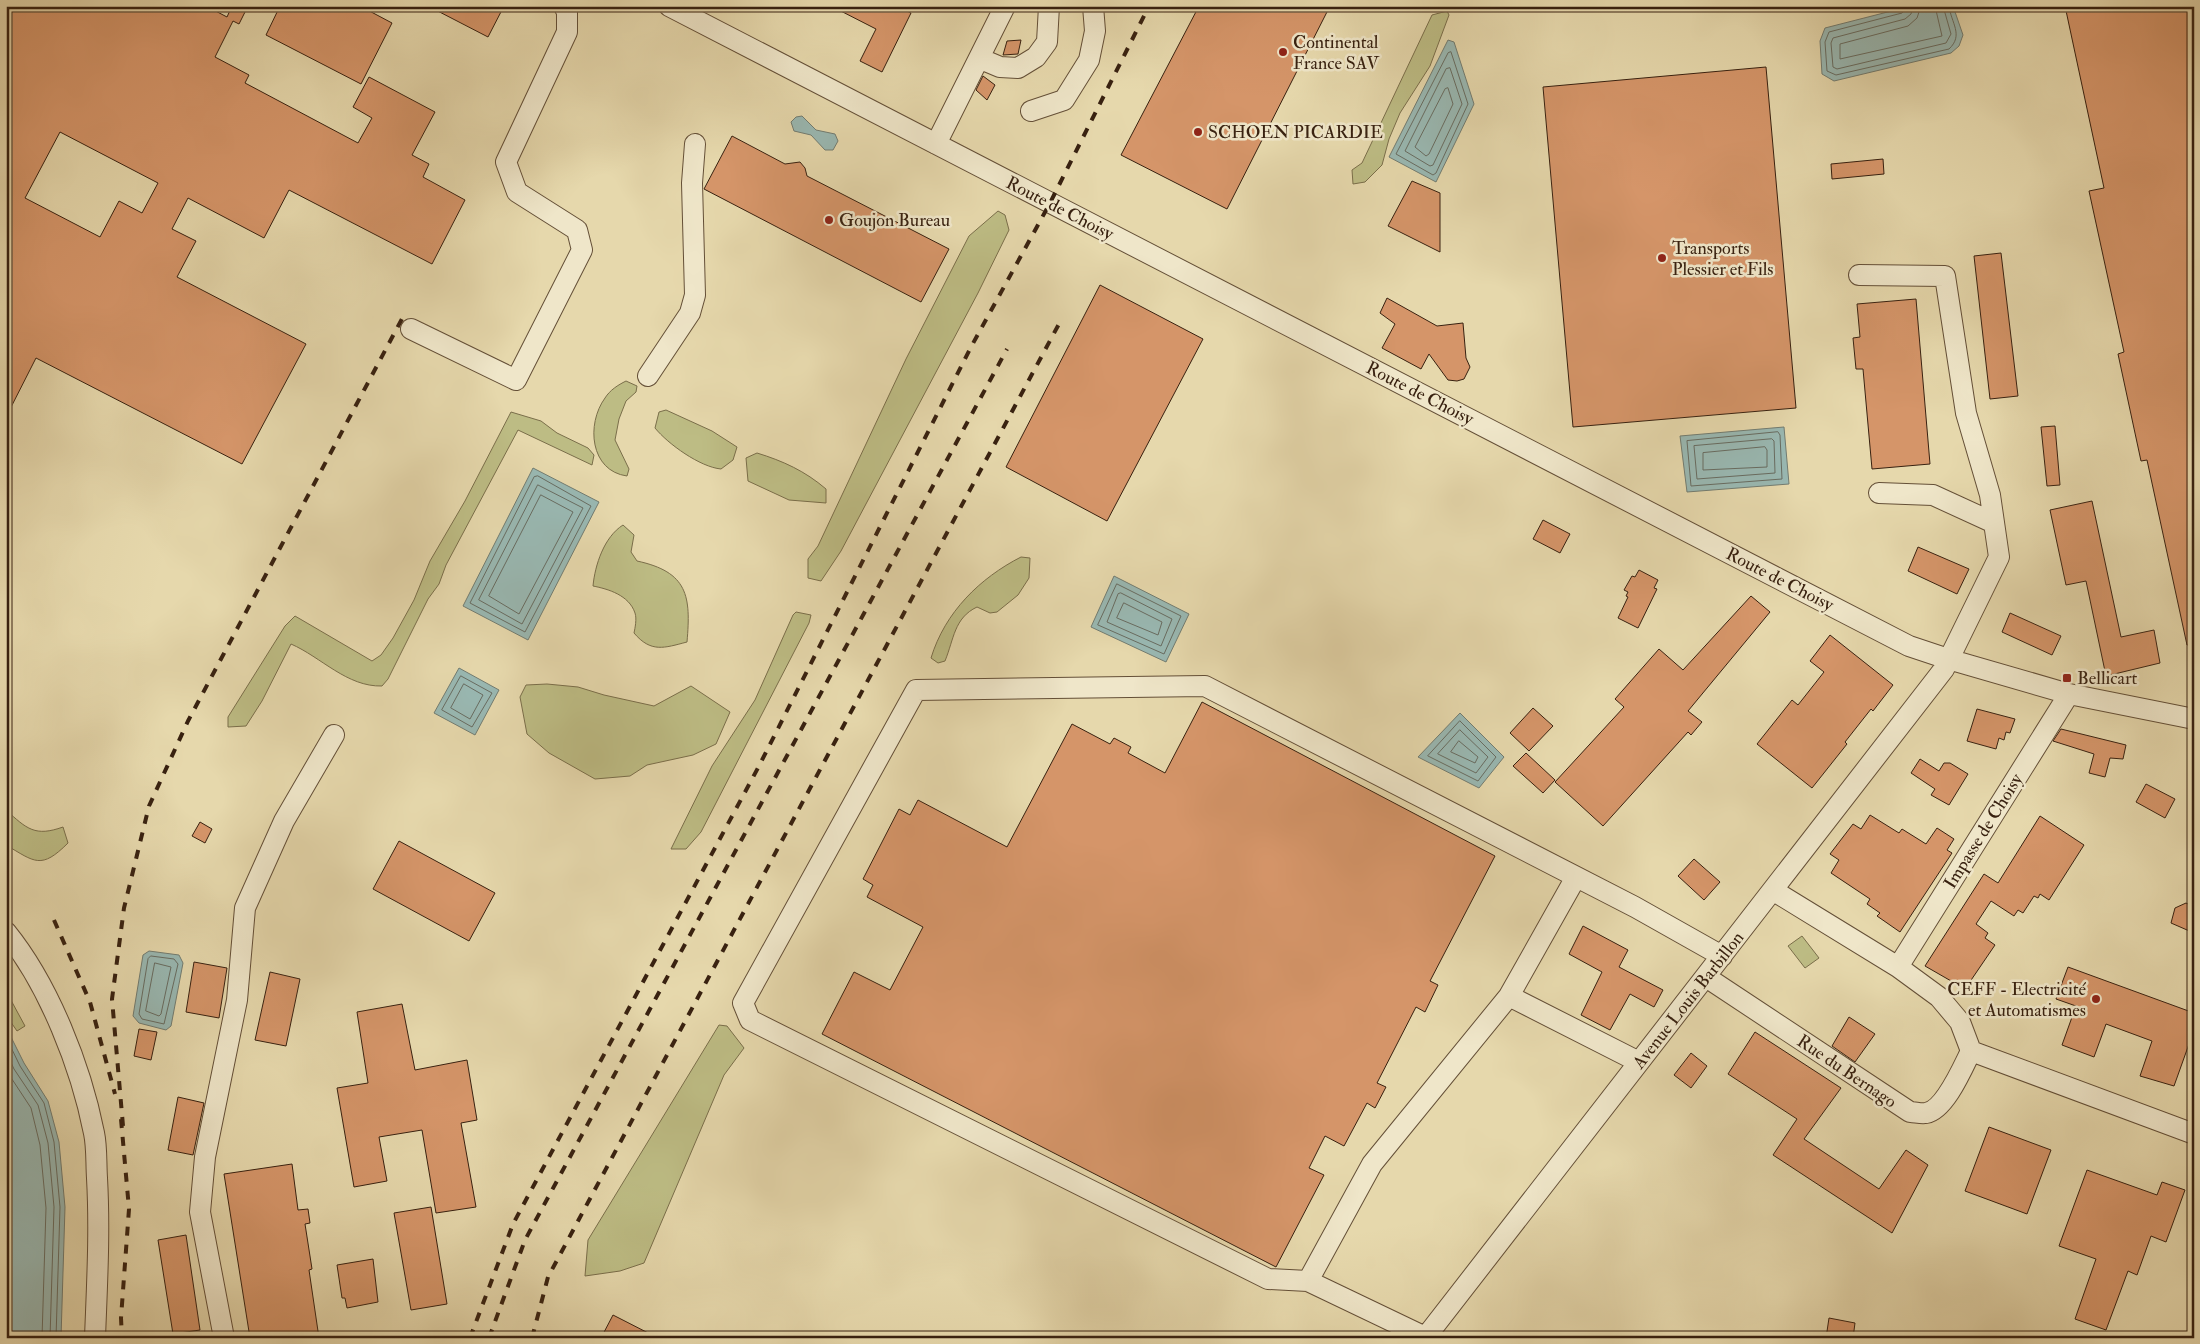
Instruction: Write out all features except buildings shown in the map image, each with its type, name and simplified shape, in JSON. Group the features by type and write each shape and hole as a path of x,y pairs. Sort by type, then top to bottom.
{"street":[{"path":"412,329 516,380 582,250 577,230 517,192 506,162 567,32 567,12 564,6"},
{"name":"Route de Choisy","path":"669,6 1908,646 2069,694 2194,719"},
{"path":"936,144 981,59 1005,6"},
{"path":"981,59 1000,67 1018,68 1026,65 1036,57 1048,42 1049,6"},
{"path":"1031,111 1064,100 1089,60 1095,31 1092,6"},
{"path":"648,376 690,313 695,295 692,183 695,144"},
{"name":"Avenue Louis Barbillon","path":"1425,1337 1774,891 1944,669 2000,557 1990,495 1966,413 1945,276 1859,275"},
{"path":"1879,493 1933,496 1994,523"},
{"path":"1425,1337 1308,1282 1268,1278 750,1020 743,1003 916,690 1205,686 1576,877 1722,956"},
{"name":"Impasse de Choisy","path":"1898,967 2069,694"},
{"path":"224,1338 200,1212 205,1157 236,1000 245,908 284,821 334,735"},
{"path":"1308,1282 1372,1164 1509,996 1576,877"},
{"path":"1774,891 1898,967 1938,997 1960,1022 1971,1051 2194,1134"},
{"path":"6,932 57,1016 72,1054 94,1134 100,1223 95,1338"},
{"name":"Rue du Bernago","path":"1706,977 1910,1112 1927,1113 1941,1103 1959,1076 1971,1051"},
{"path":"1509,996 1640,1062"}],"shaded area":[{"path":"1447,11 1449,15 1430,66 1400,113 1389,139 1382,165 1365,182 1353,184 1352,170 1362,163 1432,15"},
{"path":"998,211 1005,215 1009,230 978,293 841,551 821,581 808,578 808,559 818,546 906,359 969,236"},
{"path":"626,381 637,386 636,392 626,401 619,419 615,440 629,469 627,476 615,472 605,465 595,445 594,433 595,420 605,398 614,388"},
{"path":"666,410 712,431 737,447 733,460 721,469 704,464 685,454 655,428 659,412"},
{"path":"511,412 541,421 557,433 588,448 594,455 592,465 518,430 446,565 439,584 428,599 388,679 382,686 357,682 346,677 291,644 262,701 246,726 228,727 228,717 285,626 295,616 372,661 381,655 393,638 414,600 430,561 465,501"},
{"path":"757,453 776,459 810,477 826,489 826,503 789,500 748,481 746,458"},
{"path":"623,525 634,535 631,552 637,561 667,572 683,588 688,611 687,642 665,647 646,644 634,633 636,615 628,602 611,591 593,586 598,561 602,552 616,530"},
{"path":"1021,557 1030,558 1029,578 1018,595 997,612 990,613 977,607 969,612 959,623 945,661 938,663 931,658 945,626 966,598 992,575"},
{"path":"796,612 811,615 809,623 701,832 686,849 671,849 712,766 755,700"},
{"path":"547,684 578,687 654,706 691,686 730,712 716,744 693,755 647,765 630,776 595,779 549,753 527,734 520,697 526,685"},
{"path":"6,810 26,826 38,831 63,827 68,843 59,852 44,860 38,861 24,856 6,845"},
{"path":"1802,936 1819,958 1805,968 1788,946"},
{"path":"6,991 25,1026 17,1031 6,1015"},
{"path":"719,1025 727,1026 744,1048 724,1075 644,1263 620,1271 585,1276 588,1240"}],"water":[{"path":"1911,6 1953,6 1963,35 1959,46 1951,53 1834,81 1822,74 1820,41 1825,28"},
{"path":"1448,40 1454,42 1474,104 1436,182 1389,157"},
{"path":"802,116 816,130 835,134 838,141 833,150 825,150 811,135 794,131 791,122 796,117"},
{"path":"1784,427 1789,484 1687,492 1680,436"},
{"path":"533,468 599,502 528,640 463,606"},
{"path":"1114,576 1189,614 1166,662 1091,627"},
{"path":"459,668 499,690 475,735 434,713"},
{"path":"1460,713 1504,757 1479,788 1418,757"},
{"path":"149,951 179,955 183,963 171,1026 166,1030 139,1023 133,1016 143,955"},
{"path":"6,1027 24,1063 48,1101 59,1142 65,1207 61,1338 6,1338"}],"railway":[{"path":"470,1338 513,1224 759,766 971,347 1050,203 1149,6"},
{"path":"123,1126 112,999 124,908 149,806 188,721 404,315"},
{"path":"532,1338 548,1277 1060,322"},
{"path":"489,1338 525,1240 1007,349"},
{"path":"54,920 90,1002 115,1094"},
{"path":"121,1119 129,1209 121,1318 122,1338"}],"place":[{"name":"Continental France SAV","path":"1283,52"},
{"name":"SCHOEN PICARDIE","path":"1198,132"},
{"name":"Goujon Bureau","path":"829,220"},
{"name":"Transports Plessier et Fils","path":"1662,258"},
{"name":"Bellicart","path":"2067,678"},
{"name":"CEFF - Electricité et Automatismes","path":"2096,999"}]}
